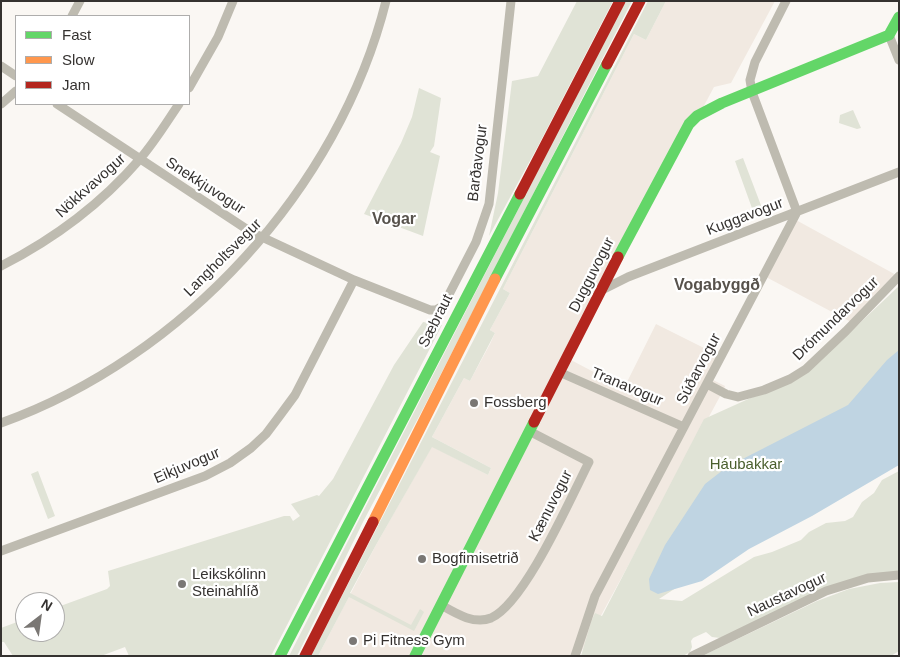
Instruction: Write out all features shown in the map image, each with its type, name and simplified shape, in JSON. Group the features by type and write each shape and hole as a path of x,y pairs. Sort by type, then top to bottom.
{"main road":[{"name":"Sæbraut","path":"280,656 620,1"},
{"path":"305,656 486,298 640,1"},
{"path":"889,35 899,17"},
{"name":"Dugguvogur","path":"415,656 558,372 690,124 697,116 722,103 889,35"}],"street":[{"path":"73,15 80,1"},
{"path":"190,86 218,37 233,1"},
{"name":"Langholtsvegur","path":"1,423 52,402 127,360 190,311 238,266 264,238 300,188 336,127 367,60 386,1"},
{"name":"Barðavogur","path":"430,310 436,310 443,306 476,242 488,204 512,1"},
{"path":"786,1 755,62 750,80 752,92 797,212"},
{"path":"889,35 899,60"},
{"path":"1,66 15,75"},
{"path":"1,104 15,92"},
{"name":"Snekkjuvogur","path":"58,105 139,160 251,232 354,280 430,310"},
{"name":"Nökkvavogur","path":"1,266 46,241 96,203 139,160 178,105"},
{"name":"Kuggavogur","path":"601,290 628,277 899,172"},
{"name":"Súðarvogur","path":"575,656 596,596 797,212"},
{"name":"Drómundarvogur","path":"707,384 726,394 738,396 764,390 790,379 806,370 899,276"},
{"name":"Eikjuvogur","path":"1,551 205,476 230,463 251,448 266,434 296,395 354,280"},
{"name":"Tranavogur","path":"558,372 684,427"},
{"name":"Kænuvogur","path":"441,605 463,617 477,620 491,618 512,600 535,568 589,462 529,432"},
{"name":"Naustavogur","path":"692,656 826,591 861,580 899,576"}],"shaded area":[{"path":"666,1 775,1 731,83 714,87 602,296 571,360 624,388 656,324 722,357 711,379 725,386 724,389 579,656 318,656 376,545 432,446 488,475 491,468 432,437 464,378 470,381 490,344 495,333 490,330 510,293 503,289 634,34 646,40"},
{"path":"796,220 898,276 851,322 766,277"}],"green space":[{"path":"577,1 613,1 489,236 498,193 512,81 538,76"},
{"path":"625,1 632,1 364,520 297,656 289,656"},
{"path":"648,1 666,1 646,40 634,34 503,289 510,293 490,330 495,333 470,381 464,378 432,437 491,468 488,475 432,447 350,593 411,625 420,609 424,612 414,631 349,597 318,656 311,656"},
{"path":"419,88 441,98 434,146 430,152 440,156 423,236 364,214 401,143 412,117"},
{"path":"853,110 861,128 857,129 839,123 840,115"},
{"path":"743,158 762,208 753,211 735,161"},
{"name":"Háubakkar","path":"899,286 899,420 725,556 659,599 682,601 754,557 801,540 809,532 826,523 845,521 853,517 862,502 874,493 882,480 899,471 899,573 863,576 720,638 712,637 706,632 693,638 690,652 683,656 581,656 595,613 602,616 704,419 808,372"},
{"path":"423,322 442,325 271,656 129,656 125,647 101,656 13,656 4,642 1,642 1,628 15,623 15,642 65,642 65,604 107,589 110,586 108,571 284,516 290,516 293,521 300,516 291,504 317,495 319,496 333,479 394,365"},
{"path":"38,471 55,516 48,519 31,474"},
{"path":"899,582 899,651 891,656 702,656 817,601 849,589 880,583"}],"water":[{"path":"899,350 899,465 812,516 749,549 702,581 658,594 650,590 649,579 665,545 705,484 727,467 848,405 887,360"}],"traffic: fast":[{"path":"618,257 689,124 697,116 722,103 889,35 899,17"},
{"path":"495,279 607,64"},
{"path":"280,656 520,194"},
{"path":"415,656 534,422"}],"traffic: slow":[{"path":"373,522 495,279"}],"traffic: jam":[{"path":"520,194 620,1"},
{"path":"607,64 640,1"},
{"path":"534,422 618,257"},
{"path":"305,656 373,522"}],"place":[{"name":"Fossberg","path":"474,403"},
{"name":"Bogfimisetrið","path":"422,559"},
{"name":"Leikskólinn Steinahlíð","path":"182,584"},
{"name":"Pi Fitness Gym","path":"353,641"}],"district":[{"name":"Vogar","path":"394,220"},
{"name":"Vogabyggð","path":"717,286"}]}
